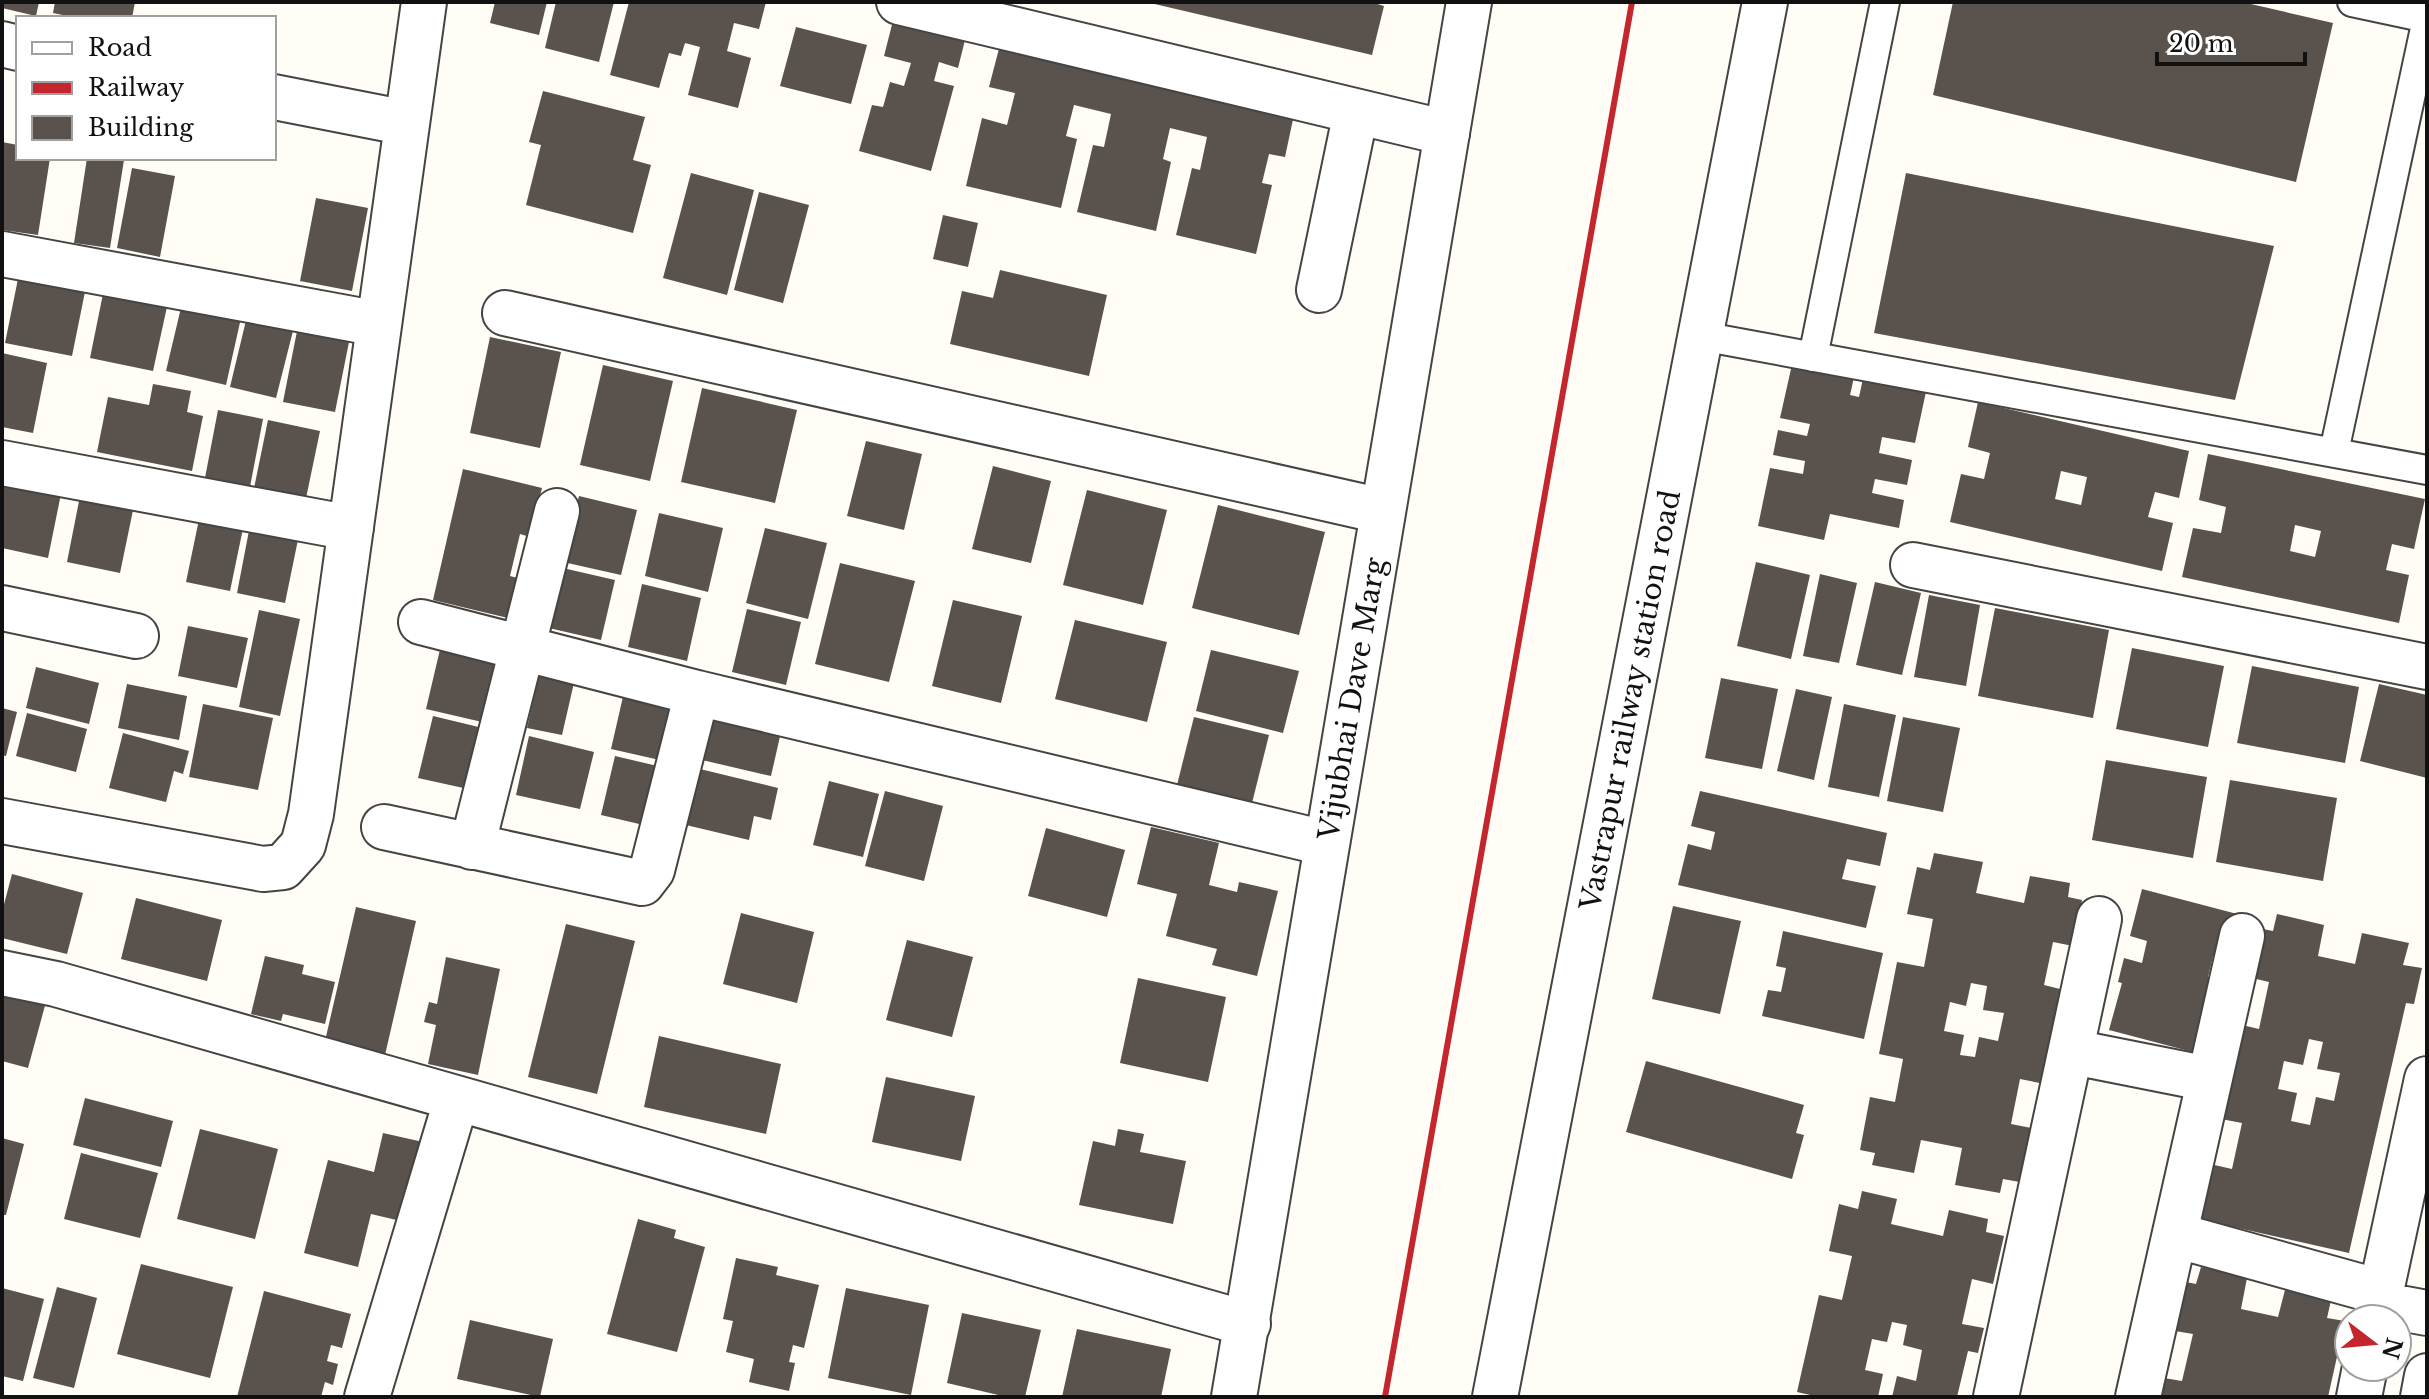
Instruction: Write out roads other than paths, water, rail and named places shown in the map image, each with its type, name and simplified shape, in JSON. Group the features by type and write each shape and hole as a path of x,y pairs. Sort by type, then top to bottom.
{"street":[{"path":"2,821 263,869 283,867 303,845 311,814 424,2"},
{"path":"899,2 1447,133"},
{"name":"Vijubhai Dave Marg","path":"1234,1397 1248,1324 1248,1294 1469,2"},
{"name":"Vastrapur railway station road","path":"1495,1397 1765,2"},
{"path":"276,97 407,123"},
{"path":"1319,290 1356,112"},
{"path":"2,254 379,324"},
{"path":"505,313 1382,511"},
{"path":"2,463 351,528"},
{"path":"472,847 520,647 557,511"},
{"path":"1913,565 2427,667"},
{"path":"2,608 136,636"},
{"path":"421,622 697,693 1325,843"},
{"path":"384,827 642,883 652,870 697,693"},
{"path":"1996,1397 2073,1052 2099,919"},
{"path":"2138,1397 2242,936"},
{"path":"2,973 56,984 456,1101 1248,1324"},
{"path":"2073,1052 2209,1079"},
{"path":"2379,1299 2427,1079"},
{"path":"367,1397 456,1101"},
{"path":"2175,1235 2427,1313"},
{"path":"2379,1299 2427,1289"},
{"path":"2423,1397 2427,1376"}],"lane":[{"path":"1813,357 1885,2"},
{"path":"2334,452 2427,18 2352,2"},
{"path":"1701,336 2427,470"}],"railway":[{"path":"1385,1397 1632,2"}]}
